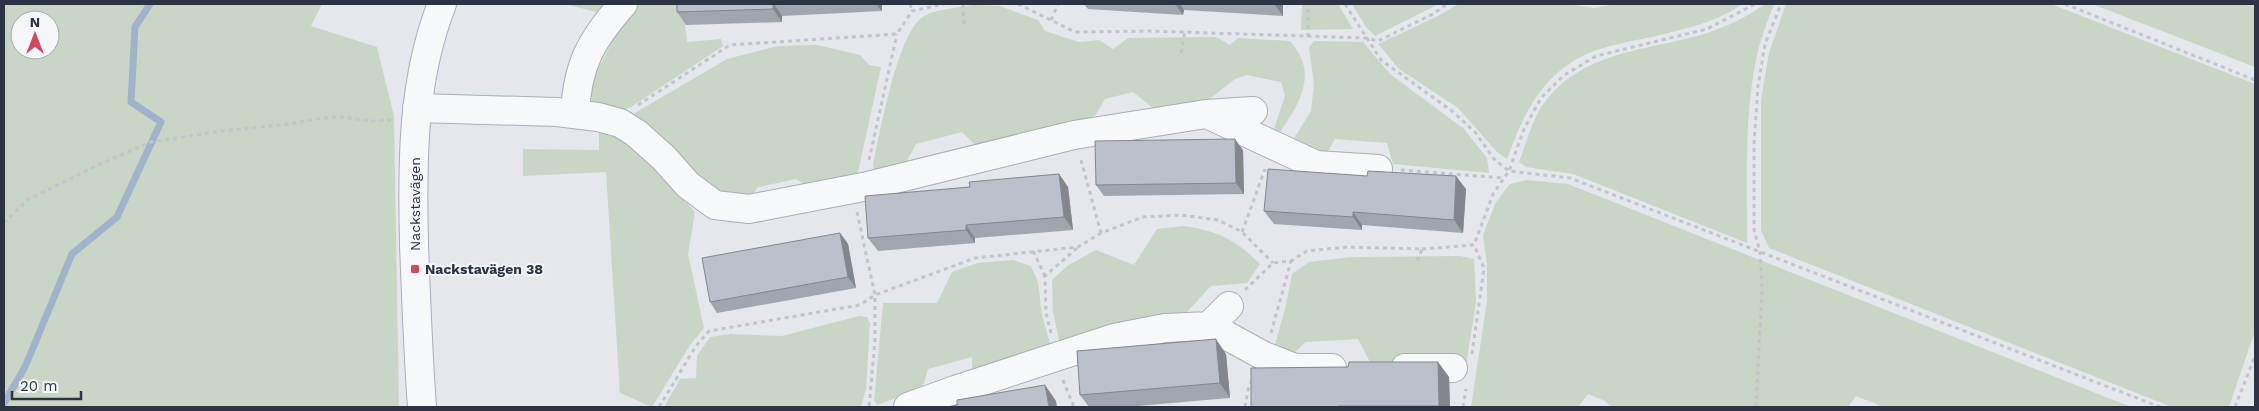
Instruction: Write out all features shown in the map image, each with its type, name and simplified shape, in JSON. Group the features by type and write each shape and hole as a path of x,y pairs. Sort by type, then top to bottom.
{"street":[{"name":"Nackstavägen","path":"422,407 413,174 417,114 423,66 442,4"},
{"path":"575,114 576,87 588,50 623,4"},
{"path":"417,114 575,114 598,117 620,123 636,133 664,158 688,185 715,205 750,209 863,187 1074,135 1206,114 1253,110"},
{"path":"1206,114 1316,164 1378,169"},
{"path":"1209,326 1229,306"},
{"path":"908,407 1114,338 1165,328 1209,326 1264,356 1295,368 1354,368"},
{"path":"1384,368 1463,372"}],"path":[{"path":"910,4 912,11"},
{"path":"869,407 875,341 875,295 857,211 897,34 912,11 944,4"},
{"path":"964,4 964,26"},
{"path":"1018,4 1075,32 1184,32 1366,38 1378,41 1433,14 1447,4"},
{"path":"1051,20 1058,4"},
{"path":"1308,4 1308,37"},
{"path":"1345,4 1381,60 1452,110 1475,132 1494,159 1509,171 1570,178 2160,407"},
{"path":"1463,407 1463,372 1484,268 1474,244 1493,194 1509,171 1524,129 1541,98 1563,76 1596,56 1707,29 1755,4"},
{"path":"1756,407 1762,290 1760,252 1754,230 1754,144 1758,86 1765,44 1781,4"},
{"path":"2065,4 2255,80"},
{"path":"1181,53 1184,32"},
{"path":"620,123 634,108 730,46 897,34"},
{"path":"4,223 27,200 100,164 151,142 322,118 340,117 372,121 417,114"},
{"path":"1074,135 1101,233"},
{"path":"1242,232 1274,145"},
{"path":"1378,169 1504,178"},
{"path":"1045,276 1078,247 1101,233 1144,217 1181,215 1218,220 1242,232 1273,262"},
{"path":"1229,306 1273,262 1291,261 1308,251 1347,247 1422,249 1474,244"},
{"path":"659,407 696,346 710,331 860,305 875,295 975,258 1078,247"},
{"path":"1417,261 1422,249"},
{"path":"1033,251 1045,276 1046,313 1054,345 1055,358 1074,407"},
{"path":"2235,407 2255,356"}],"green space":[{"path":"4,4 322,4 311,26 377,47 394,116 399,407 4,407"},
{"path":"565,4 611,4 604,14"},
{"path":"638,4 683,4 687,42 721,39 723,46 631,107 611,115 593,107 589,86 620,27"},
{"path":"1302,4 1338,4 1353,29 1301,30"},
{"path":"1352,4 1439,4 1375,36 1366,27"},
{"path":"1458,4 1567,4 1594,8 1617,4 1742,4 1726,14 1699,24 1604,48 1577,59 1562,69 1538,94 1521,125 1507,159 1497,152 1458,108 1399,69 1378,44 1438,16"},
{"path":"1765,4 1774,4 1757,55 1750,101 1747,148 1747,243 1573,174 1526,167 1519,162 1542,106 1563,83 1581,70 1621,54 1707,33 1744,17"},
{"path":"1786,4 2051,4 2255,84 2255,331 2229,407 2172,407 1769,248 1761,230 1761,100 1769,53"},
{"path":"2092,4 2249,4 2255,6 2255,67"},
{"path":"973,5 1000,6 1038,20 1045,31 1079,42 1099,40 1113,49 1128,38 1216,37 1230,45 1238,38 1290,41 1299,54 1304,68 1303,88 1296,107 1280,132 1274,129 1285,96 1281,82 1247,75 1235,79 1207,101 1153,108 1133,92 1105,99 1095,116 978,148 962,132 916,144 904,166 874,173 873,164 890,89 902,49 910,33 918,21 929,14"},
{"path":"1314,41 1363,42 1390,74 1464,129 1487,158 1489,173 1393,164 1387,143 1335,139 1325,156 1293,140 1311,111 1314,84 1309,47"},
{"path":"817,45 860,55 869,65 881,67 857,177 809,187 796,179 758,187 749,200 705,190 634,119 633,114 727,59 778,46"},
{"path":"599,131 616,134 635,144 695,212 688,254 704,328 690,345 652,407 620,393 606,172 523,176 523,149 599,150"},
{"path":"1527,180 1568,184 2131,407 1883,407 1856,396 1848,407 1611,407 1605,401 1588,394 1578,407 1471,407 1487,301 1487,265 1483,235 1496,202 1510,184"},
{"path":"1183,226 1216,234 1234,242 1260,264 1247,283 1211,286 1186,313 1113,326 1060,344 1053,312 1052,280 1067,266 1096,250 1134,265 1157,229"},
{"path":"1460,256 1474,259 1476,302 1466,365 1370,362 1358,339 1306,342 1290,356 1274,348 1292,274 1309,262 1351,257"},
{"path":"1013,260 1031,266 1038,282 1042,315 1051,347 978,372 972,369 972,357 928,369 922,389 877,405 874,400 883,303 937,303 952,272 978,263"},
{"path":"859,316 867,317 870,323 866,389 861,407 664,407 680,379 696,378 697,356 710,337 730,334 782,336"}],"building":[{"path":"677,4 773,4 773,9 677,12"},
{"path":"1235,139 1236,183 1096,185 1095,141"},
{"path":"1268,169 1367,176 1368,171 1456,176 1454,220 1353,212 1353,217 1264,211"},
{"path":"1059,174 1064,217 966,225 966,230 868,238 865,196 970,187 969,182"},
{"path":"840,233 848,277 710,302 702,258"},
{"path":"1216,339 1220,383 1080,395 1077,351"},
{"path":"1349,362 1438,362 1439,406 1251,407 1251,368 1348,367"},
{"path":"1045,385 1049,407 947,407 957,405 957,400"}],"waterway":[{"path":"4,403 25,367 72,254 117,217 161,122 131,102 135,27 150,4"}],"place":[{"name":"Nackstavägen 38","path":"415,269"}]}
